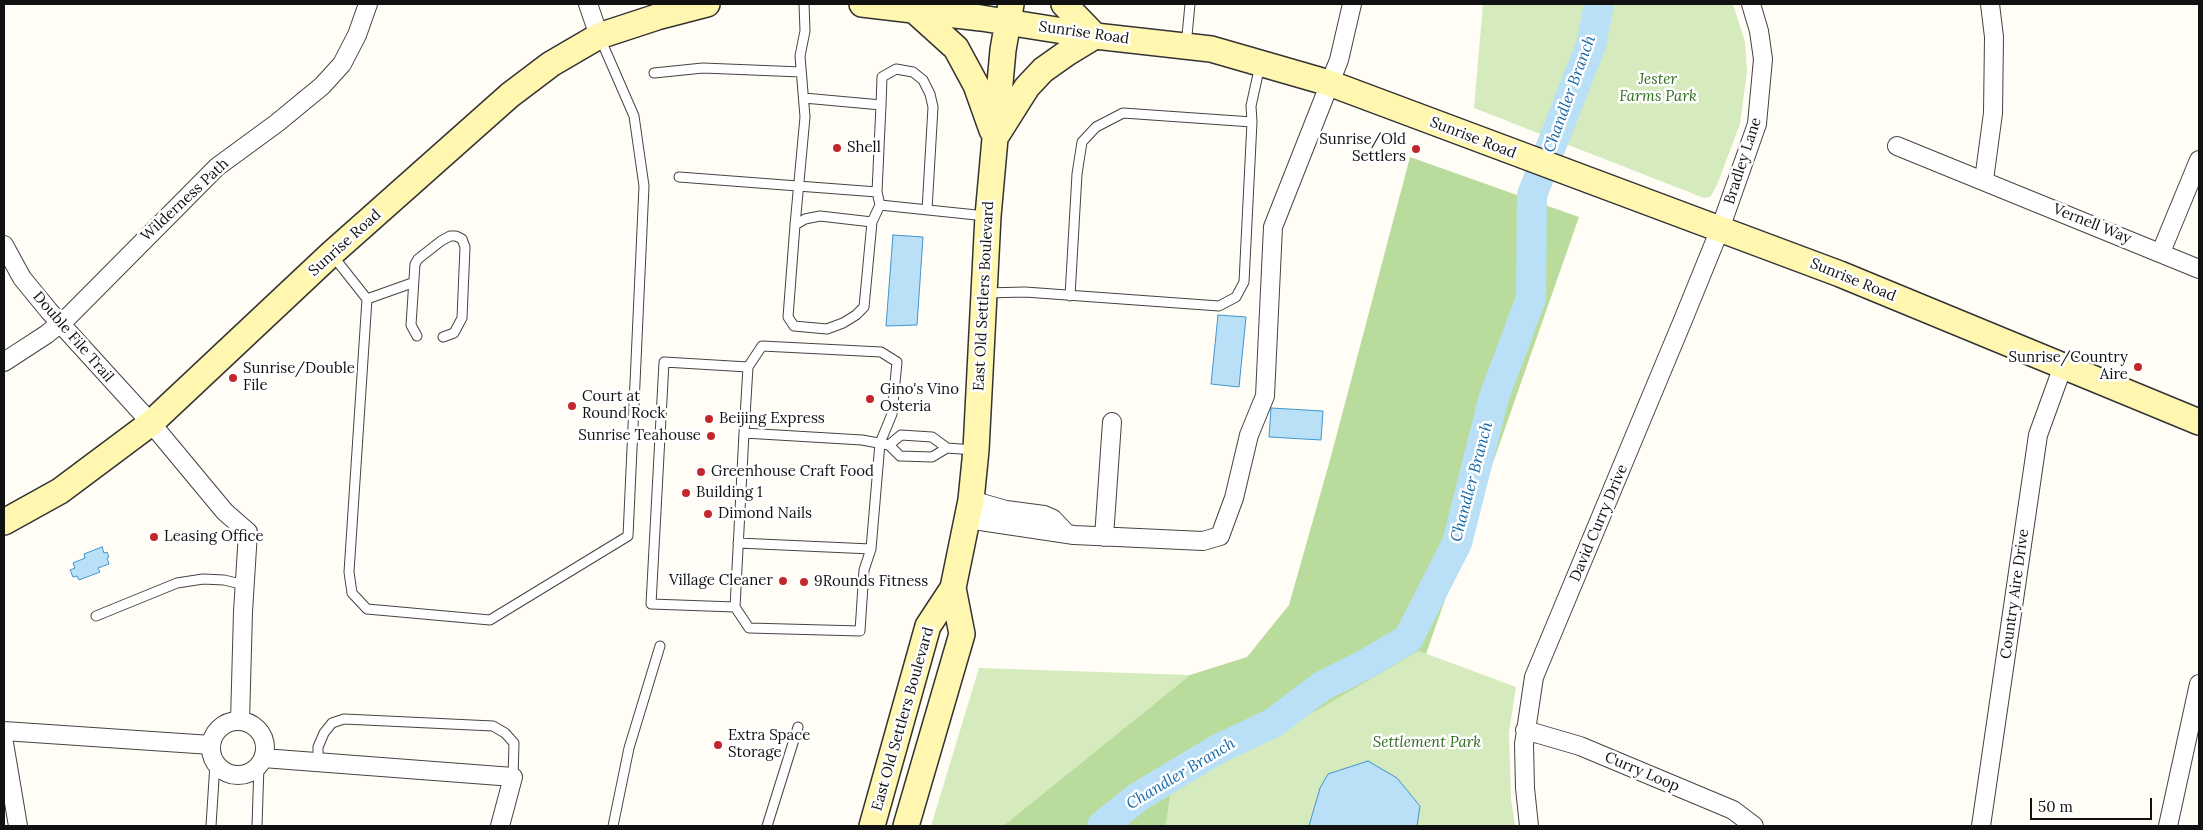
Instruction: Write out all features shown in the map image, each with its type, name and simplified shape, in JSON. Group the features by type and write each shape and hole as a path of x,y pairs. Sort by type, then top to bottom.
{"main road":[{"name":"Sunrise Road","path":"4,522 60,490 151,423 331,254 510,95 551,64 599,36 657,17 708,4"},
{"name":"Sunrise Road","path":"862,4 1010,13 1095,36 1211,49 1329,83 1840,274 2199,422"},
{"path":"995,137 1027,87 1043,70 1095,36 1064,4"},
{"path":"922,8 962,58 976,85 995,137"},
{"name":"East Old Settlers Boulevard","path":"872,826 928,626 953,588 969,509 976,450 988,216 995,137 1010,13"},
{"name":"East Old Settlers Boulevard","path":"906,826 962,634 953,588"}],"street":[{"name":"Wilderness Path","path":"4,362 60,323 217,167 277,123 322,86 342,64 357,35 368,4"},
{"path":"588,4 599,36"},
{"path":"969,509 1071,534 1203,541 1220,536 1234,498 1249,435 1265,396 1273,227 1339,60 1352,4"},
{"name":"Bradley Lane","path":"1720,229 1758,124 1763,59 1759,31 1751,4"},
{"path":"1984,180 1993,113 1994,46 1990,4"},
{"name":"Vernell Way","path":"1897,146 2199,269"},
{"path":"2161,252 2199,160"},
{"name":"David Curry Drive","path":"1529,826 1525,788 1525,730 1534,677 1720,229"},
{"name":"Double File Trail","path":"4,245 22,278 60,323 151,423 225,512 248,532 244,585"},
{"name":"Country Aire Drive","path":"1981,826 2038,436 2063,366"},
{"path":"1104,537 1112,422"},
{"path":"240,721 244,585"},
{"path":"2168,826 2199,684"},
{"path":"240,721 252,724 262,734 265,747 261,762 250,773 235,775 221,769 215,763 211,745 219,728 231,722 240,721"},
{"name":"Curry Loop","path":"1525,730 1580,746 1733,810 1754,826"},
{"path":"4,731 211,745"},
{"path":"4,743 18,826"},
{"path":"261,762 318,763 513,777 500,826"}],"lane":[{"path":"804,4 804,31 800,56 805,117 788,317 794,326 827,329 856,315 864,307 872,222 880,205 877,192 882,77 896,69 913,72 923,80 930,94 933,107 927,210"},
{"path":"1186,46 1190,4"},
{"path":"331,254 367,299 349,572 352,593 367,609 490,620 628,536 644,186 634,116 599,36"},
{"path":"984,293 1025,292 1220,306 1236,297 1244,282 1252,122 1251,106 1260,63"},
{"path":"654,73 703,68 801,72"},
{"path":"804,98 881,105"},
{"path":"1070,296 1077,174 1082,142 1096,127 1124,113 1252,122"},
{"path":"679,177 799,188 877,192"},
{"path":"880,205 988,216"},
{"path":"795,225 805,219 820,216 872,222"},
{"path":"417,336 411,325 412,283 415,264 418,259 450,236 456,236 462,239 465,247 462,318 454,333 443,337"},
{"path":"367,299 412,283"},
{"path":"762,346 881,352 897,362 892,414 884,444 871,549 864,570 860,631 749,628 735,608 744,433 748,367 762,346"},
{"path":"735,608 651,604 664,362 748,367"},
{"path":"744,433 862,440 884,444 900,456 932,457 947,448"},
{"path":"884,444 901,435 932,437 947,448 976,450"},
{"path":"738,543 871,549"},
{"path":"96,616 177,583 203,579 224,580 244,585"},
{"path":"613,826 629,748 660,646"},
{"path":"318,763 318,747 324,732 332,723 344,719 493,726 505,733 514,742 513,777"},
{"path":"767,826 798,727"},
{"path":"257,826 261,762"},
{"path":"211,826 215,763"}],"green space":[{"name":"Jester Farms Park","path":"1483,4 1733,4 1745,42 1747,72 1740,124 1717,185 1710,197 1704,198 1474,108"},
{"path":"1410,157 1579,217 1426,654 1419,651 1318,710 1171,789 1166,826 1003,826 1190,675 1247,657 1289,605 1330,460"},
{"name":"Settlement Park","path":"1419,651 1516,687 1509,733 1511,799 1515,826 1166,826 1171,789 1318,710"},
{"path":"979,668 1190,675 1003,826 931,826"}],"water":[{"path":"893,235 923,237 917,325 886,326"},
{"path":"1218,315 1246,317 1239,387 1211,384"},
{"path":"1271,408 1323,411 1321,440 1269,437"},
{"path":"102,547 104,553 107,552 109,564 98,568 100,572 79,580 77,576 73,577 70,570 75,568 73,563 85,558 84,554"},
{"path":"1368,761 1397,778 1420,806 1417,826 1309,826 1320,788 1328,774"}],"waterway":[{"name":"Chandler Branch","path":"1102,826 1138,797 1218,749 1273,723 1322,686 1364,665 1408,639 1457,543 1494,397 1531,298 1532,195 1591,45 1599,4"}],"place":[{"name":"Shell","path":"837,148"},
{"name":"Sunrise/Old Settlers","path":"1416,149"},
{"name":"Sunrise/Country Aire","path":"2138,367"},
{"name":"Sunrise/Double File","path":"233,378"},
{"name":"Gino's Vino Osteria","path":"870,399"},
{"name":"Court at Round Rock","path":"572,406"},
{"name":"Beijing Express","path":"709,419"},
{"name":"Sunrise Teahouse","path":"711,436"},
{"name":"Greenhouse Craft Food","path":"701,472"},
{"name":"Building 1","path":"686,493"},
{"name":"Dimond Nails","path":"708,514"},
{"name":"Leasing Office","path":"154,537"},
{"name":"Village Cleaner","path":"783,581"},
{"name":"9Rounds Fitness","path":"804,582"},
{"name":"Extra Space Storage","path":"718,745"}]}
